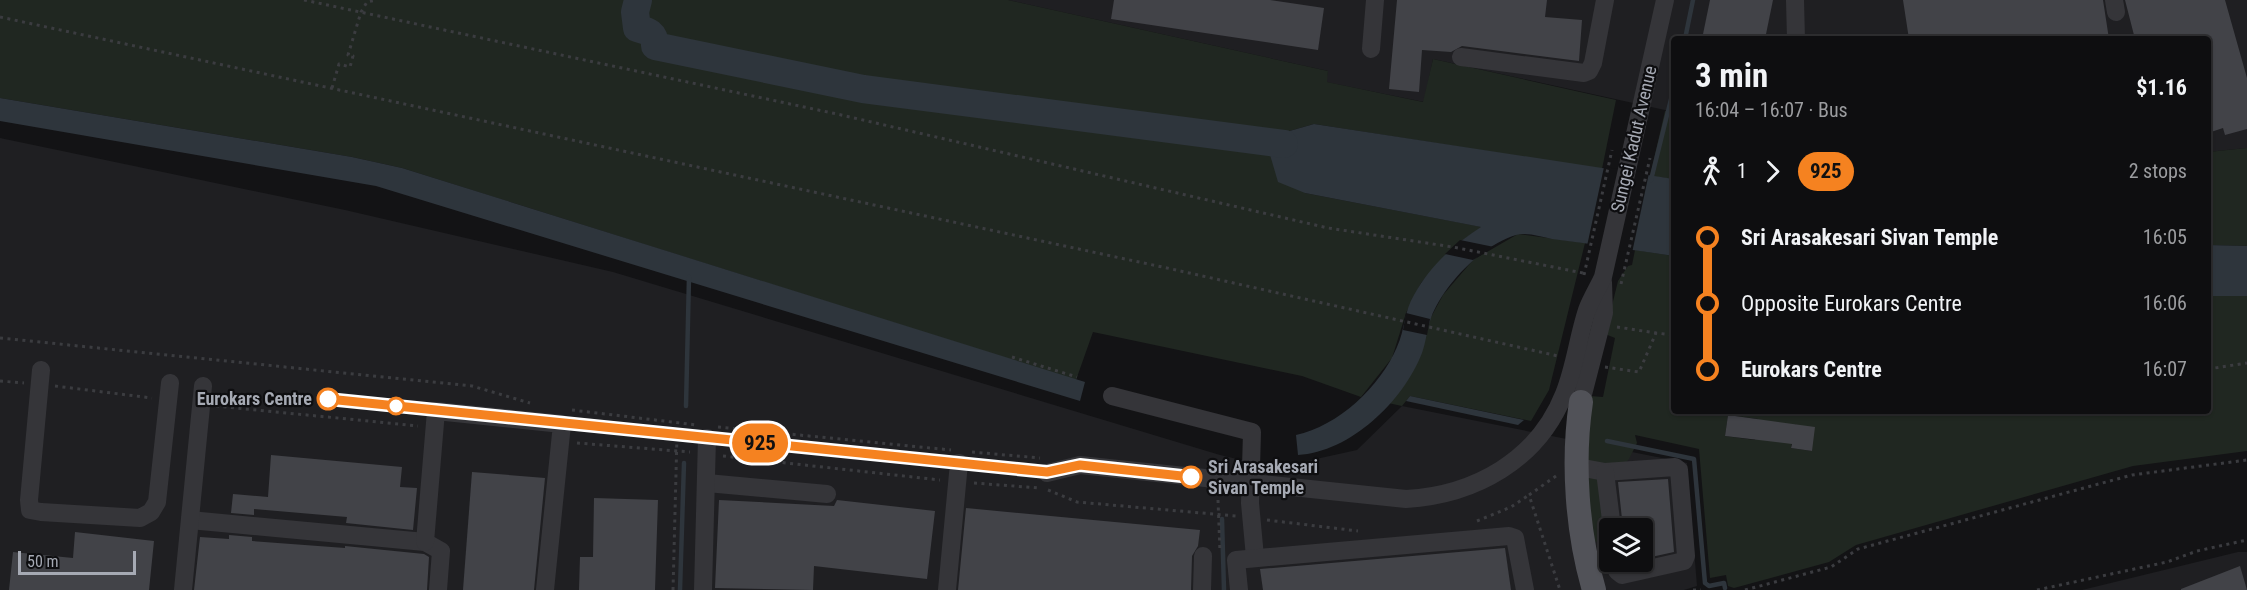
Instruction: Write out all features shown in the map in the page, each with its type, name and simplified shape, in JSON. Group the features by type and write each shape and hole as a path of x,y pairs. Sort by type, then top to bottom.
{"main road":[{"path":"1581,402 1578,467 1581,523 1594,590"}],"street":[{"path":"1371,49 1375,0"},
{"path":"1461,57 1584,73 1589,71 1593,63 1605,0"},
{"name":"Sungei Kadut Avenue","path":"1048,466 1080,465 1406,500 1449,494 1489,478 1531,447 1557,410 1565,393 1587,310 1605,268 1665,0"},
{"path":"1795,0 1796,36"},
{"name":"Sungei Kadut Avenue","path":"1581,402 1604,313 1605,268"},
{"path":"41,377 29,500 30,510 41,512 140,518 151,512 157,502 169,392"},
{"path":"183,590 202,395"},
{"path":"1112,396 1252,432 1250,484 1255,557"},
{"path":"425,542 435,419 564,425 545,590"},
{"path":"703,590 707,446"},
{"path":"947,590 959,461"},
{"path":"1578,467 1605,472 1675,467 1680,473 1686,556 1684,561 1653,568"},
{"path":"1605,472 1611,518"},
{"path":"706,483 827,494"},
{"path":"190,520 425,542 441,551 438,590"},
{"path":"1239,590 1236,560 1512,537 1519,545 1525,590"},
{"path":"1202,590 1211,557"},
{"path":"1618,572 1622,575 1635,572"}],"path":[{"path":"304,0 837,114 1328,228 1484,253 1605,268"},
{"path":"332,88 339,64 350,67 353,56 348,55 361,12 367,2 376,0"},
{"path":"0,17 682,166 1167,268 1564,358"},
{"path":"1583,278 1612,150"},
{"path":"1619,292 1650,159"},
{"path":"1611,326 1671,335"},
{"path":"1600,376 1602,366 1639,372 1656,333"},
{"path":"0,338 471,386 537,404"},
{"path":"1012,357 1077,377"},
{"path":"2211,369 2247,363"},
{"path":"0,381 41,377 169,392"},
{"path":"202,395 435,419"},
{"path":"564,425 677,452 707,446 1048,466"},
{"path":"564,425 959,461 1045,488 1065,499 1219,514 1361,532"},
{"path":"673,590 678,435"},
{"path":"1745,590 1831,567 1858,549 2086,486 2132,475 2247,460"},
{"path":"1472,523 1511,507 1567,468 1578,467"},
{"path":"1529,495 1560,590"},
{"path":"1211,557 1219,514 1218,500"},
{"path":"2037,590 2167,562 2197,551 2247,540"},
{"path":"1693,590 1701,590"}],"shaded area":[{"path":"0,0 1008,0 1328,71 1327,82 1423,102 1433,59 1616,100 1602,169 1314,124 1279,134 1248,132 1246,141 1268,147 1305,193 1482,227 1453,247 1421,283 1406,313 1392,358 1361,397 1302,376 1093,332 1076,380 402,168 352,157 0,98"},
{"path":"1008,0 2247,0 2247,148 2211,152 2211,36 1671,36 1671,111 1433,59 1424,102 1326,82 1328,71"},
{"path":"0,98 352,157 402,168 1085,382 1080,401 376,186 0,121"},
{"path":"1665,111 1671,112 1671,179 1650,176"},
{"path":"1314,124 1671,179 1671,256 1529,234 1520,234 1503,240 1477,257 1454,280 1431,318 1422,353 1413,371 1388,406 1355,434 1337,445 1317,452 1298,455 1296,435 1312,430 1342,414 1369,390 1390,362 1402,334 1408,307 1420,284 1443,257 1481,227 1305,193 1278,182 1268,148 1245,141 1248,132 1279,134"},
{"path":"0,138 345,210 613,272 1220,455 1275,468 1357,450 1402,406 1687,463 1697,586 1684,590 0,590"},
{"path":"2247,148 2247,246 2211,245 2211,152"},
{"path":"1518,234 1585,243 1549,390 1531,421 1410,396 1402,406 1388,403 1421,354 1430,319 1443,295 1473,260"},
{"path":"2211,245 2247,246 2247,296 2211,296"},
{"path":"1635,250 1671,256 1671,414 2211,414 2211,296 2247,296 2247,451 2133,466 1856,545 1829,562 1734,588 1728,586 1726,575 1710,578 1699,449 1635,435 1637,443 1629,459 1610,480 1605,518 1599,518 1599,538 1597,542 1590,540 1585,488 1590,396 1603,397 1615,338 1605,334 1618,281 1628,266 1632,265","holes":["1728,415 1758,419 1755,440 1725,436","1795,424 1812,451 1791,448"]},
{"path":"1410,396 1524,420 1518,425 1406,401"},
{"path":"2238,552 2247,552 2247,590 2082,590"}],"pier":[{"path":"1604,167 1649,173 1632,253 1587,246"},
{"path":"1460,240 1494,247 1473,260 1445,254"},
{"path":"1406,313 1430,319 1427,335 1403,330"}],"building":[{"path":"1114,0 1270,0 1324,8 1318,50 1111,19"},
{"path":"1397,0 1547,0 1545,17 1582,20 1579,61 1462,46 1451,52 1422,50 1419,92 1389,89"},
{"path":"1710,0 1773,0 1766,36 1703,36"},
{"path":"1903,0 2103,0 2109,36 1909,36"},
{"path":"2125,0 2225,0 2247,78 2247,129 2225,135 2223,128 2211,132 2211,36 2134,36"},
{"path":"1728,415 1815,427 1812,451 1791,448 1792,444 1725,436"},
{"path":"271,455 402,467 400,487 417,488 413,530 346,523 347,517 254,509 254,515 231,513 233,494 268,497"},
{"path":"472,472 545,478 534,590 463,590"},
{"path":"1668,479 1674,552 1653,557 1653,518 1622,518 1618,482"},
{"path":"594,498 658,500 655,590 579,590 580,557 593,557"},
{"path":"719,500 834,506 837,500 935,511 927,579 814,566 813,590 715,588"},
{"path":"966,508 1200,530 1198,546 1192,556 1191,590 958,590"},
{"path":"75,532 154,541 149,590 9,590 13,552 73,558"},
{"path":"229,535 252,537 252,541 345,548 345,546 424,554 429,557 427,590 194,590 200,537 229,539"},
{"path":"1505,548 1511,590 1263,590 1260,569"},
{"path":"2240,566 2247,590 2181,590 2181,589"}],"waterway":[{"path":"638,0 635,12 637,28 650,33 654,38 655,46 863,89 1284,144"},
{"path":"1686,36 1693,0"},
{"path":"1651,180 1671,99"},
{"path":"686,406 689,277"},
{"path":"1607,441 1694,459 1705,583 1709,586 1724,583 1725,588"},
{"path":"680,590 684,463"},
{"path":"1222,519 1224,590"}],"bus line":[{"name":"925","path":"328,399 1047,472 1080,465 1191,477"}],"place":[{"name":"Eurokars Centre","path":"328,399"},
{"name":"Sri Arasakesari Sivan Temple","path":"1191,477"}]}
